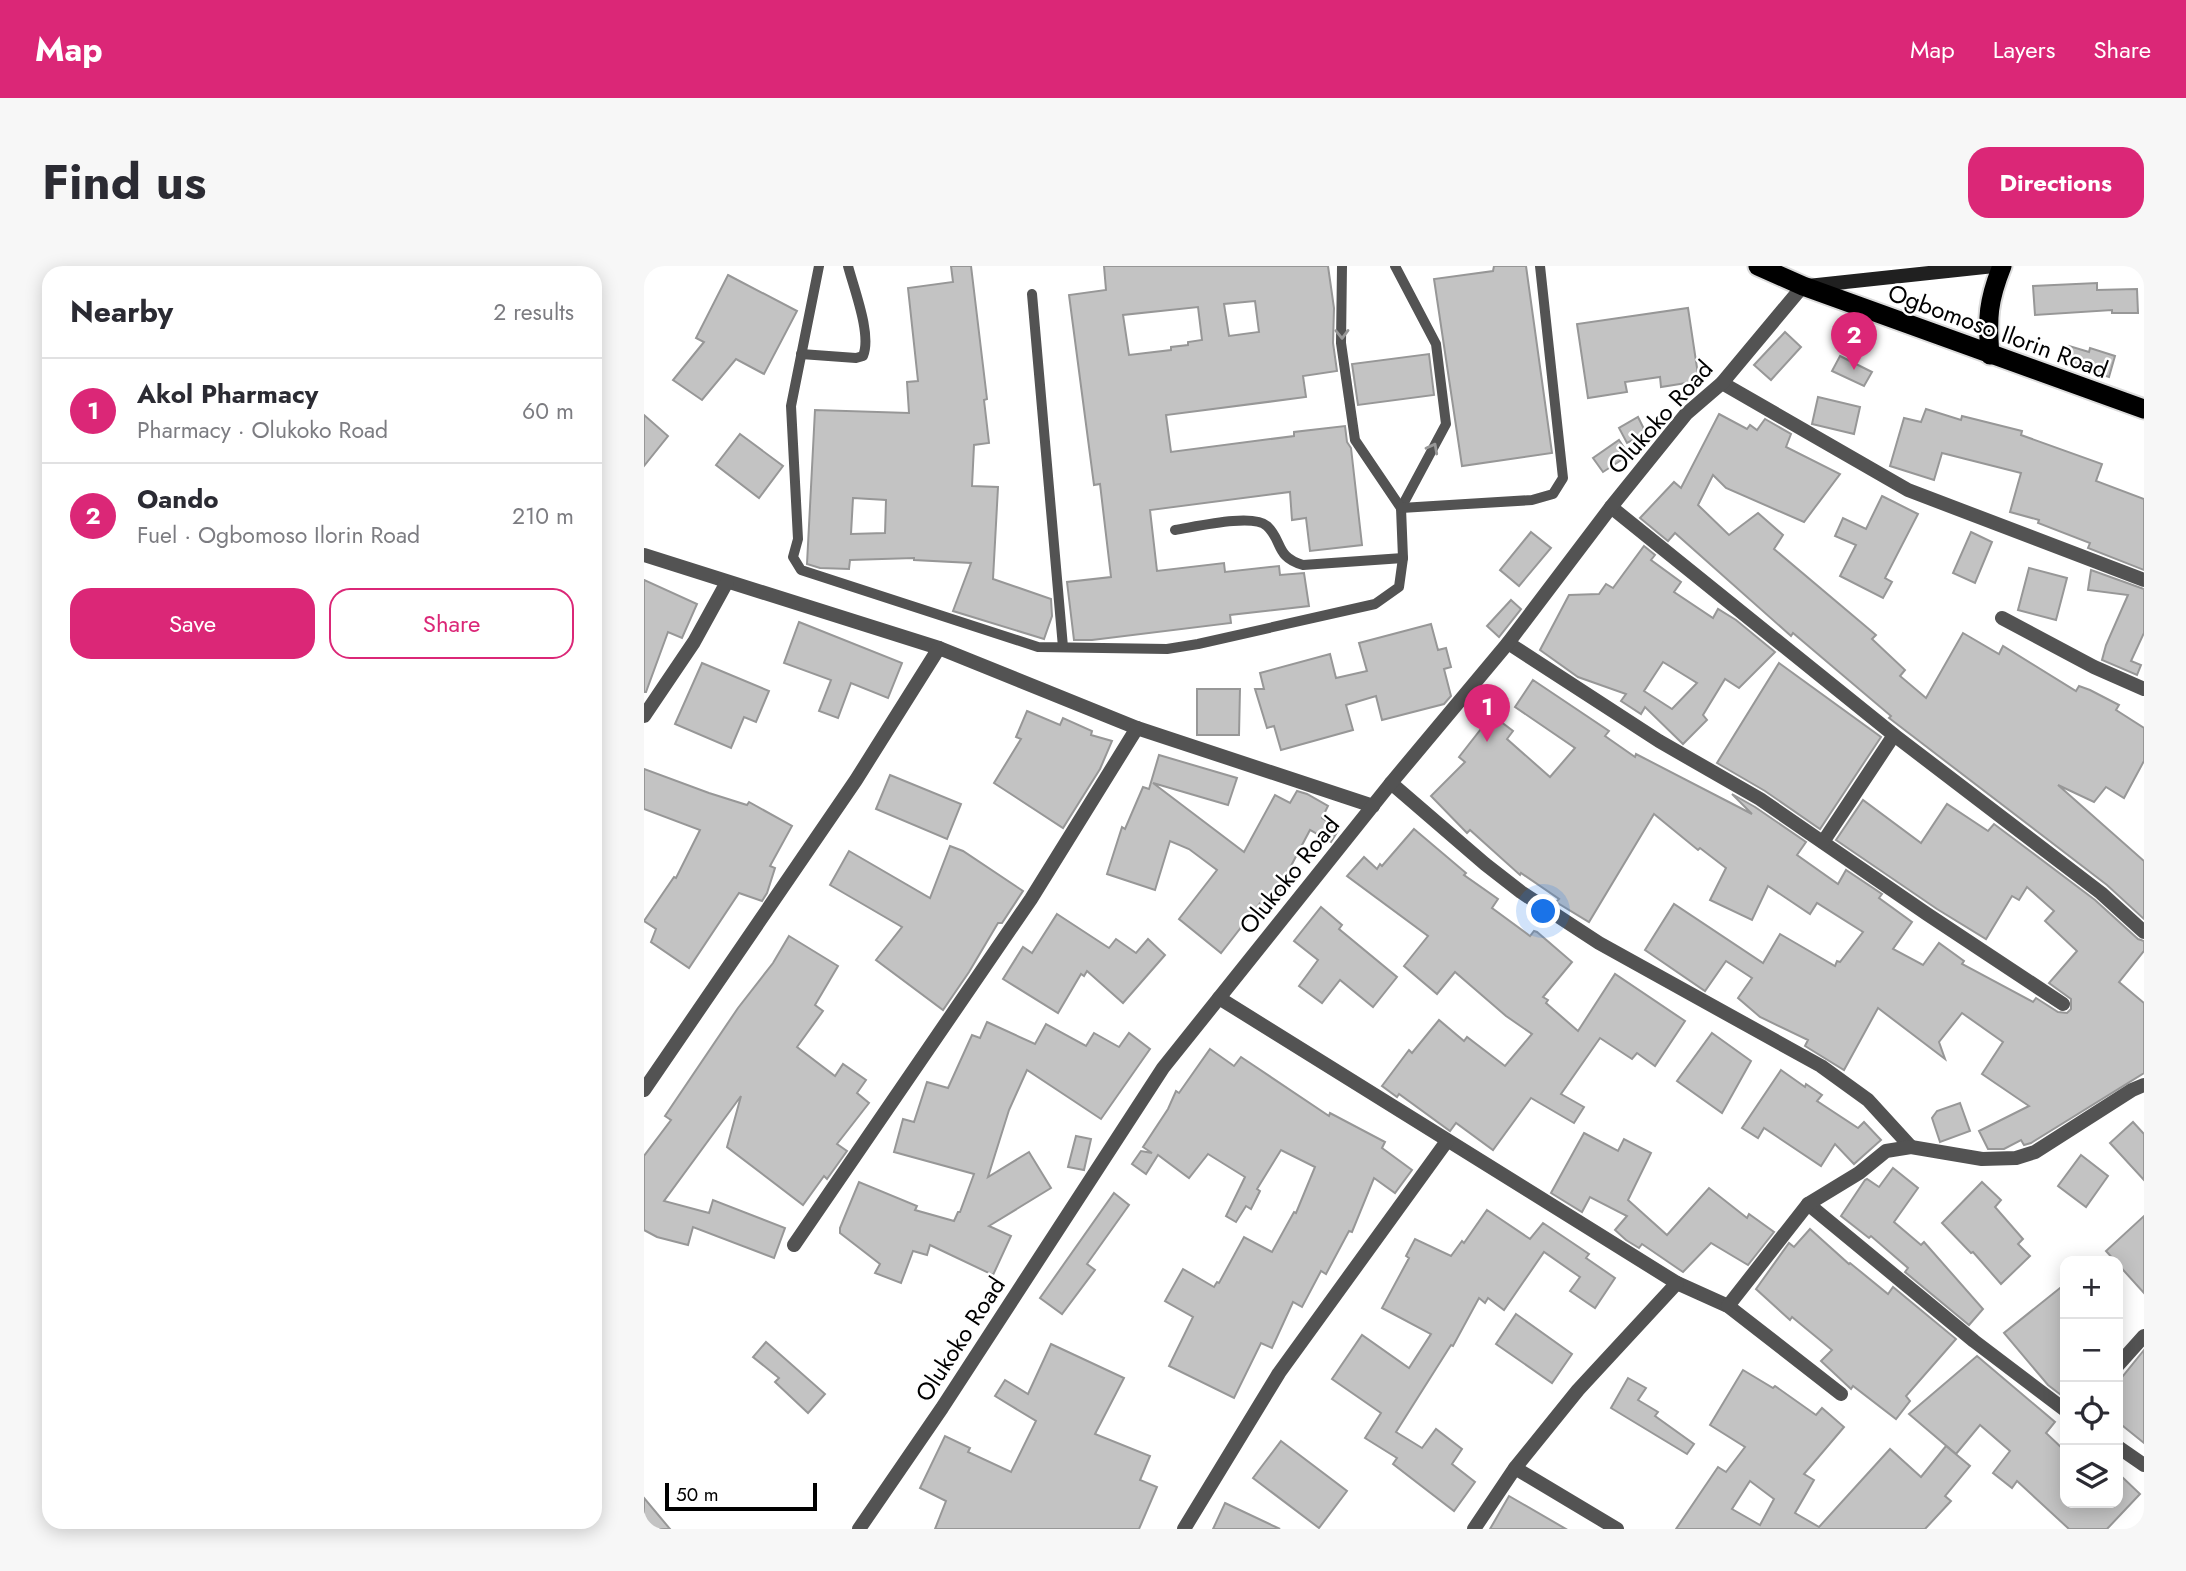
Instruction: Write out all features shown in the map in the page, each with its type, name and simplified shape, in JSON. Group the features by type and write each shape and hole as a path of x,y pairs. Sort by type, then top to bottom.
{"highway":[{"path":"1990,355 1987,326 1990,296 2002,266"},
{"name":"Ogbomoso Ilorin Road","path":"1770,268 1803,286 2144,409"}],"main road":[{"path":"1803,286 1994,266"}],"street":[{"name":"Olukoko Road","path":"859,1529 942,1408 1163,1068 1391,783 1508,643 1611,507 1686,414 1722,383 1803,286"},
{"path":"1722,383 1908,490 2144,580"},
{"path":"1611,507 1894,735 2101,893 2144,932"},
{"path":"644,555 939,648 1137,728 1373,806"},
{"path":"644,716 694,642 727,582"},
{"path":"2002,618 2094,667 2144,689"},
{"path":"1508,643 1659,741 1760,799 2063,1004"},
{"path":"644,1090 856,780 939,648"},
{"path":"794,1245 1031,899 1137,728"},
{"path":"1823,842 1894,735"},
{"path":"1391,783 1521,892 1599,943 1821,1066 1868,1100 1911,1147"},
{"path":"1219,998 1677,1283 1728,1306 1841,1394"},
{"path":"1728,1306 1808,1204 1860,1173 1886,1151 1911,1147 1982,1159 2016,1158 2035,1152 2144,1085"},
{"path":"1184,1529 1279,1373 1447,1141"},
{"path":"1808,1204 1974,1341 2060,1406"},
{"path":"1474,1529 1515,1468 1578,1390 1677,1283"},
{"path":"2123,1359 2144,1336"},
{"path":"2123,1450 2144,1465"},
{"path":"1515,1468 1617,1529"}],"lane":[{"path":"819,266 791,406 798,540 793,556 801,570 1038,647 1167,649 1375,604 1399,587 1403,558 1401,508 1446,424 1436,344 1395,266"},
{"path":"800,354 856,358 863,356 865,334 848,266"},
{"path":"1342,266 1341,343 1355,440 1401,508"},
{"path":"1401,508 1532,500 1553,494 1563,478 1539,266"},
{"path":"1032,295 1063,647"},
{"path":"1175,530 1255,521 1267,526 1280,550 1292,562 1303,565 1403,558"}],"building":[{"path":"951,266 971,266 987,399 984,400 989,443 974,445 972,486 998,487 993,579 1051,599 1052,616 1044,639 953,611 971,563 914,558 850,560 849,569 820,568 807,564 815,410 909,413 907,382 918,381 908,288 953,282","holes":["853,498 886,500 885,533 851,534"]},
{"path":"1104,266 1328,266 1334,308 1333,343 1337,371 1303,376 1306,397 1166,415 1171,452 1294,436 1294,432 1345,426 1347,442 1351,448 1362,545 1310,551 1306,518 1292,520 1290,492 1150,510 1157,571 1224,563 1225,572 1279,566 1280,575 1304,573 1309,606 1230,615 1231,623 1074,640 1067,582 1111,577 1100,484 1094,485 1069,295 1106,290","holes":["1255,301 1259,332 1229,336 1224,304","1198,307 1202,340 1171,347 1171,350 1129,355 1123,315"]},
{"path":"1494,266 1526,266 1552,453 1462,466 1434,279 1493,271"},
{"path":"728,275 797,311 764,374 736,359 702,400 673,380 704,342 696,338"},
{"path":"2097,283 2097,290 2137,289 2138,313 2112,313 2112,310 2035,315 2033,286"},
{"path":"1688,308 1699,381 1661,387 1660,377 1625,382 1627,392 1588,398 1577,324"},
{"path":"1785,332 1801,347 1771,380 1754,365"},
{"path":"2069,346 2089,352 2090,348 2115,356 2109,377 2064,362"},
{"path":"1429,354 1434,395 1358,405 1352,364"},
{"path":"1840,356 1872,372 1864,386 1832,371"},
{"path":"1818,397 1860,407 1854,434 1812,424"},
{"path":"1926,409 1961,420 1962,416 2022,431 2021,435 2102,464 2096,481 2144,499 2144,570 2088,548 2090,543 2038,523 2039,520 2010,512 2021,473 1942,453 1934,480 1890,466 1904,418 1921,422"},
{"path":"1719,414 1747,429 1750,425 1757,430 1765,419 1791,434 1786,447 1840,474 1804,522 1726,488 1713,475 1698,505 1729,535 1758,513 1783,535 1774,549 1876,635 1872,639 1905,670 1900,676 1926,698 1963,633 1999,654 2003,646 2076,691 2079,686 2119,705 2116,710 2144,728 2144,761 2124,798 2106,787 2094,802 2058,785 2144,861 2144,919 2107,885 1889,718 1891,716 1793,633 1791,636 1675,533 1668,541 1640,518 1674,482 1681,488"},
{"path":"644,415 668,436 644,466"},
{"path":"1638,417 1646,433 1627,443 1619,428"},
{"path":"740,434 783,466 759,498 716,465"},
{"path":"1619,440 1629,455 1603,472 1593,458"},
{"path":"1882,496 1918,514 1885,578 1892,582 1883,598 1840,576 1856,545 1835,536 1843,518 1866,529"},
{"path":"1531,532 1551,548 1519,586 1500,570"},
{"path":"1971,532 1992,542 1975,583 1953,573"},
{"path":"1644,546 1655,555 1651,560 1681,582 1674,592 1713,618 1718,609 1775,652 1739,688 1725,679 1703,715 1707,720 1683,744 1645,707 1641,714 1621,701 1626,694 1578,677 1540,650 1569,595 1599,594 1606,584 1613,588","holes":["1663,662 1697,683 1672,709 1644,691"]},
{"path":"2029,568 2067,578 2056,620 2018,610"},
{"path":"2091,570 2144,589 2144,633 2131,661 2141,665 2137,675 2102,660 2128,595 2088,590"},
{"path":"644,580 697,604 682,638 668,632 646,692 644,692"},
{"path":"1511,600 1521,609 1499,637 1487,626"},
{"path":"799,622 902,663 888,698 851,683 838,718 819,711 831,680 784,663"},
{"path":"1431,624 1438,650 1446,648 1451,667 1444,669 1451,696 1444,704 1382,720 1376,696 1346,705 1353,730 1281,750 1274,726 1267,728 1255,689 1264,689 1260,673 1330,654 1336,678 1367,671 1359,643"},
{"path":"702,663 769,691 756,722 744,717 731,748 675,724"},
{"path":"1779,663 1881,737 1820,829 1765,791 1717,763"},
{"path":"1533,680 1609,731 1605,736 1635,757 1636,754 1752,814 1732,794 1755,807 1806,842 1797,855 1838,884 1846,870 1882,894 1879,898 1912,922 1893,949 1923,965 1939,943 1964,961 1962,964 2033,1002 2036,998 2058,1012 2067,1013 2071,1009 2071,999 2049,983 2077,951 2045,921 2054,911 2027,887 2019,900 2012,896 1986,939 1836,840 1863,800 1921,843 1947,804 1988,831 1994,824 2095,900 2138,939 2144,941 2144,951 2119,982 2144,1003 2144,1073 2031,1143 2024,1145 2021,1140 2004,1149 1988,1149 1979,1131 2029,1106 1982,1074 2003,1042 1962,1013 1939,1042 1945,1059 1878,1008 1844,1070 1805,1046 1808,1040 1760,1017 1738,998 1752,978 1726,961 1705,991 1645,950 1674,904 1763,963 1780,934 1835,966 1863,932 1817,903 1810,914 1768,886 1752,920 1710,900 1726,868 1700,848 1698,850 1654,814 1589,922 1556,902 1559,899 1521,873 1520,875 1470,830 1467,833 1431,796 1465,762 1459,757 1492,715 1513,731 1507,739 1550,777 1575,748 1515,707"},
{"path":"1197,689 1240,689 1239,735 1197,735"},
{"path":"1027,711 1060,725 1063,718 1092,731 1091,735 1112,741 1100,769 1063,828 994,783 1021,739 1016,737"},
{"path":"1159,755 1237,778 1228,805 1153,783 1244,852 1275,795 1290,803 1297,791 1307,794 1328,806 1322,818 1339,829 1331,842 1310,830 1283,881 1286,883 1267,908 1260,903 1221,953 1179,919 1217,870 1189,849 1170,841 1155,890 1107,874 1122,827 1125,829 1143,787 1149,789"},
{"path":"644,769 747,805 749,802 792,826 770,866 775,868 762,901 739,893 689,968 651,942 656,929 644,921 674,877 676,878 700,830 644,809"},
{"path":"890,775 961,804 947,839 876,809"},
{"path":"1414,829 1466,873 1464,875 1498,899 1492,908 1530,936 1534,931 1537,932 1572,962 1543,997 1548,1000 1546,1003 1578,1031 1615,974 1685,1021 1655,1066 1637,1053 1632,1059 1600,1038 1561,1094 1584,1107 1574,1123 1531,1098 1493,1150 1456,1123 1450,1131 1399,1094 1397,1097 1382,1086 1409,1050 1412,1053 1439,1020 1464,1041 1467,1037 1505,1066 1532,1034 1506,1016 1455,972 1437,994 1404,966 1428,936 1347,876 1364,857 1377,869 1380,864 1382,866"},
{"path":"950,846 963,851 1023,891 1002,923 998,923 943,1010 876,960 902,927 830,885 849,851 930,898"},
{"path":"1321,907 1342,925 1339,929 1397,977 1373,1007 1340,980 1322,1003 1299,986 1318,960 1294,941"},
{"path":"1057,914 1109,948 1116,939 1136,953 1148,939 1165,955 1123,1003 1087,971 1084,976 1081,974 1058,1013 1003,979 1023,947 1032,953"},
{"path":"789,936 838,966 815,1005 823,1011 797,1047 835,1076 843,1064 866,1080 857,1093 869,1103 837,1144 847,1151 827,1179 824,1176 803,1205 727,1147 741,1096 664,1201 709,1213 713,1200 785,1228 774,1258 693,1227 688,1245 657,1237 644,1230 644,1156 671,1120 665,1116 738,1008 773,963"},
{"path":"987,1022 1035,1044 1046,1024 1086,1046 1094,1033 1119,1047 1129,1033 1150,1049 1101,1119 1027,1070 1009,1110 988,1177 1029,1152 1051,1188 989,1226 1011,1236 993,1275 930,1245 927,1255 913,1251 901,1283 875,1273 880,1264 840,1233 859,1182 917,1206 915,1210 954,1221 960,1212 974,1174 894,1152 903,1119 914,1122 927,1082 948,1088 972,1035 980,1038"},
{"path":"1712,1033 1751,1061 1722,1113 1677,1081"},
{"path":"1210,1049 1234,1066 1241,1057 1329,1116 1330,1113 1385,1142 1382,1148 1412,1170 1395,1193 1374,1178 1352,1232 1349,1231 1326,1274 1321,1271 1302,1307 1293,1302 1272,1348 1261,1343 1234,1398 1169,1366 1193,1317 1165,1301 1183,1269 1214,1287 1219,1283 1244,1237 1272,1252 1294,1212 1296,1213 1315,1167 1281,1150 1257,1189 1260,1191 1251,1209 1246,1206 1236,1222 1226,1216 1245,1177 1208,1154 1189,1178 1158,1155 1146,1174 1132,1164 1141,1151 1152,1153 1143,1147 1168,1109 1176,1091 1179,1093"},
{"path":"1781,1070 1822,1095 1817,1101 1858,1128 1864,1122 1881,1140 1854,1164 1835,1144 1821,1166 1764,1128 1758,1138 1742,1128"},
{"path":"1960,1103 1970,1131 1940,1142 1932,1118 1937,1111"},
{"path":"2133,1122 2144,1134 2144,1180 2110,1143"},
{"path":"1584,1133 1618,1151 1624,1139 1651,1153 1628,1200 1667,1235 1709,1188 1747,1218 1749,1214 1774,1232 1748,1265 1711,1243 1683,1272 1642,1244 1639,1248 1626,1240 1615,1230 1627,1216 1590,1197 1582,1212 1551,1193"},
{"path":"1076,1136 1091,1139 1084,1170 1068,1167"},
{"path":"2081,1155 2108,1176 2086,1207 2058,1186"},
{"path":"1893,1168 1918,1188 1894,1222 1921,1245 1924,1242 1983,1309 1969,1325 1905,1272 1908,1268 1871,1236 1869,1238 1841,1216 1865,1180 1879,1187"},
{"path":"1982,1182 2001,1200 1995,1207 2023,1239 2018,1244 2030,1256 2001,1284 1973,1252 1942,1223"},
{"path":"1114,1193 1129,1205 1087,1264 1095,1270 1062,1314 1040,1298"},
{"path":"1487,1210 1530,1239 1543,1223 1589,1254 1586,1258 1615,1278 1595,1308 1570,1291 1580,1277 1544,1252 1504,1310 1488,1298 1485,1303 1479,1298 1453,1346 1451,1345 1396,1432 1422,1448 1436,1429 1462,1449 1452,1464 1475,1482 1454,1511 1393,1464 1397,1458 1365,1438 1381,1413 1332,1379 1362,1335 1409,1368 1431,1334 1382,1308 1409,1258 1406,1256 1415,1239 1451,1256 1462,1241 1464,1243"},
{"path":"2144,1216 2144,1293 2123,1270 2123,1256 2111,1256 2106,1251"},
{"path":"1810,1229 1888,1294 1893,1287 1956,1339 1906,1396 1910,1401 1896,1419 1853,1386 1851,1389 1821,1361 1832,1350 1792,1317 1790,1320 1756,1289 1789,1243 1794,1247"},
{"path":"2060,1288 2060,1394 2048,1385 2004,1333"},
{"path":"1516,1314 1572,1354 1552,1383 1496,1344"},
{"path":"766,1342 825,1394 808,1413 775,1382 779,1378 753,1357"},
{"path":"1051,1344 1124,1378 1095,1434 1150,1456 1140,1480 1157,1487 1139,1529 935,1529 946,1501 920,1488 945,1436 970,1448 968,1452 1011,1472 1036,1421 995,1396 1005,1380 1028,1394"},
{"path":"2144,1350 2144,1443 2123,1426 2123,1376"},
{"path":"1977,1356 2055,1422 2046,1433 2060,1446 2060,1508 2123,1508 2123,1478 2140,1494 2107,1529 2069,1529 2017,1481 2012,1488 1993,1473 2010,1451 1980,1425 1956,1454 1909,1414"},
{"path":"1743,1370 1773,1388 1775,1386 1816,1415 1822,1408 1844,1427 1804,1474 1814,1480 1795,1513 1819,1527 1890,1449 1921,1477 1946,1446 1970,1466 1945,1496 1951,1501 1925,1529 1676,1529 1718,1467 1726,1472 1745,1447 1710,1425","holes":["1750,1481 1774,1499 1760,1525 1732,1509"]},
{"path":"1628,1378 1646,1388 1638,1400 1658,1412 1655,1416 1694,1444 1687,1454 1611,1408"},
{"path":"1281,1441 1347,1491 1319,1528 1253,1478"},
{"path":"1509,1496 1566,1529 1490,1529"},
{"path":"644,1498 670,1529 644,1529"},
{"path":"1225,1503 1280,1529 1213,1529"}],"place":[{"name":"Oando","path":"1854,370"},
{"name":"Akol Pharmacy","path":"1487,742"}]}
